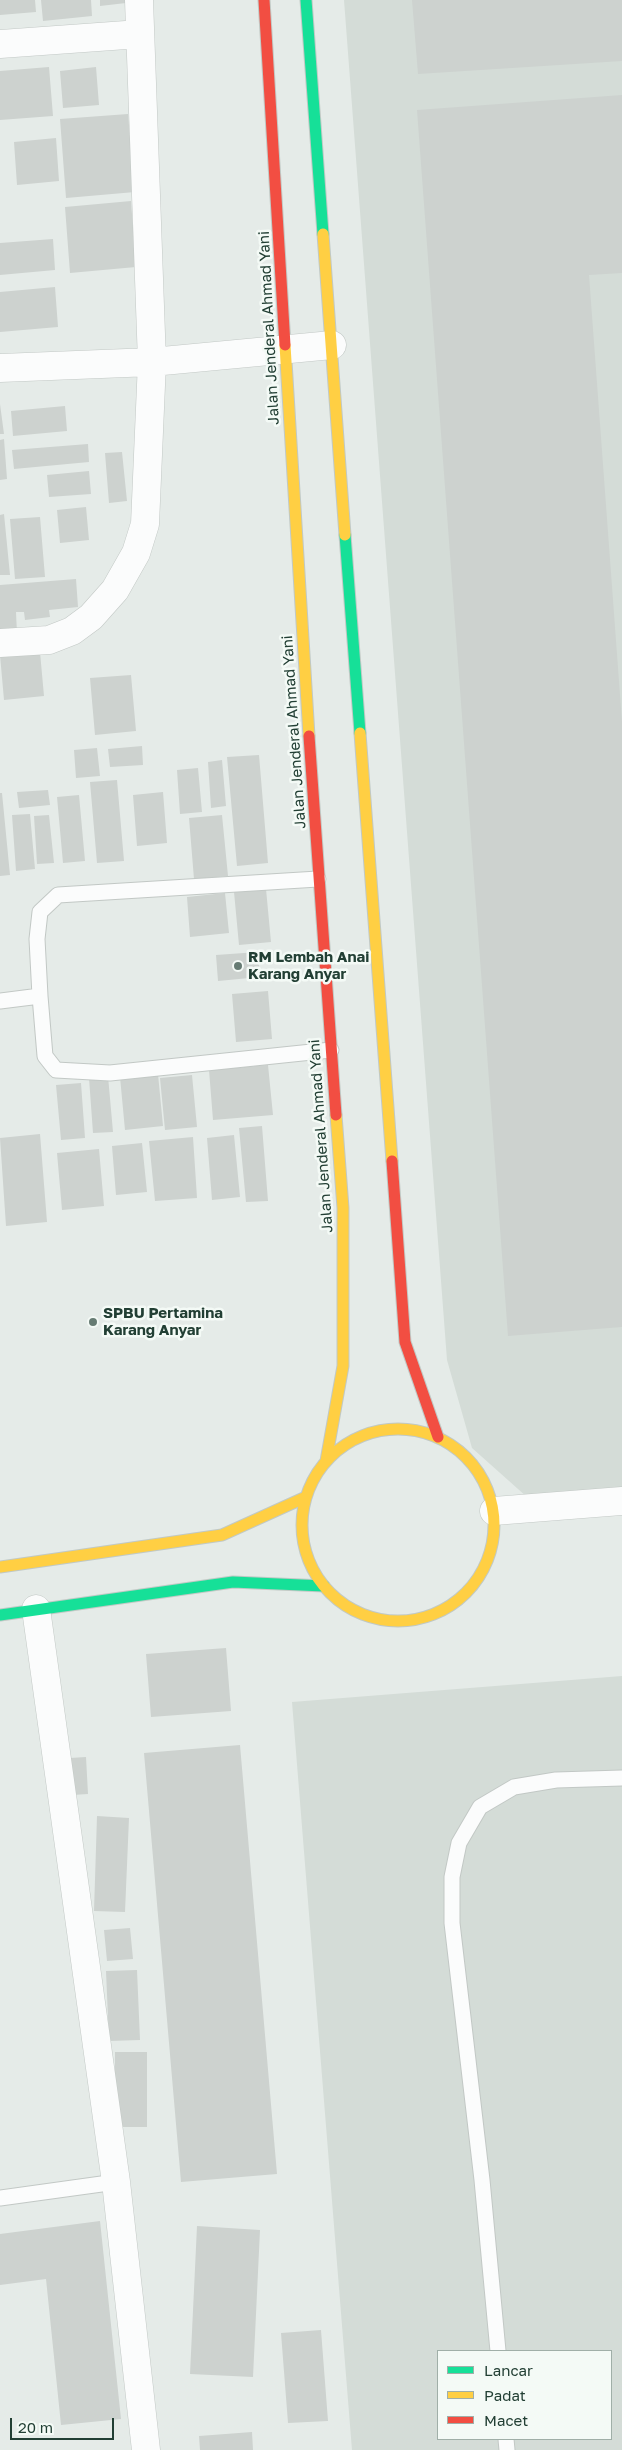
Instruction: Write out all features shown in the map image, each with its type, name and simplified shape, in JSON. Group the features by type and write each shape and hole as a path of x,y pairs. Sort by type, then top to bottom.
{"main road":[{"name":"Jalan Jenderal Ahmad Yani","path":"264,0 282,220 286,349 318,880 343,1208 343,1366 326,1461"},
{"path":"306,0 317,218 332,345 405,1342 438,1437"},
{"path":"391,1429 415,1429 438,1437 460,1450 478,1470 490,1492 494,1511 492,1549 479,1578 458,1602 430,1617 400,1622 369,1617 341,1602 324,1586 311,1567 304,1544 302,1521 306,1497 314,1478 326,1461 345,1444 367,1433 391,1429"},
{"path":"0,1567 222,1535 306,1497"},
{"path":"0,1615 234,1582 324,1586"}],"street":[{"path":"0,643 49,640 72,631 90,617 115,590 136,553 145,524 162,361 139,0"},
{"path":"0,44 140,34"},
{"path":"0,368 162,361 332,345"},
{"path":"494,1511 622,1501"},
{"path":"36,1609 116,2182 146,2450"}],"lane":[{"path":"318,880 58,895 40,912 37,939 40,996 45,1056 56,1070 110,1073 331,1050"},
{"path":"0,1002 40,996"},
{"path":"498,2350 482,2180 452,1923 452,1877 459,1843 480,1807 514,1787 556,1780 622,1778"},
{"path":"0,2198 116,2182"}],"shaded area":[{"path":"344,0 622,0 622,1487 527,1497 472,1448 447,1360"},
{"path":"622,1676 622,2450 352,2450 292,1702"}],"building":[{"path":"0,0 35,0 36,12 0,15"},
{"path":"41,0 91,0 92,16 43,21"},
{"path":"100,0 126,0 126,3 100,6"},
{"path":"412,0 622,0 622,61 418,74"},
{"path":"49,67 53,116 0,120 0,71"},
{"path":"96,67 99,105 63,108 60,71"},
{"path":"622,95 622,273 589,275 622,722 622,1327 508,1336 417,110"},
{"path":"128,114 135,192 66,198 60,119"},
{"path":"56,138 59,181 17,185 14,142"},
{"path":"131,201 136,267 70,273 65,207"},
{"path":"53,239 55,270 0,275 0,243"},
{"path":"55,287 58,327 0,332 0,292"},
{"path":"0,404 4,434 0,434"},
{"path":"65,406 67,431 13,436 11,411"},
{"path":"4,439 7,479 0,480 0,440"},
{"path":"88,444 89,462 14,469 12,450"},
{"path":"122,452 127,501 109,503 105,453"},
{"path":"89,471 91,494 49,497 47,475"},
{"path":"86,507 89,540 60,543 57,510"},
{"path":"4,514 10,575 0,575 0,515"},
{"path":"40,517 45,577 15,579 10,519"},
{"path":"76,579 78,607 49,610 50,617 25,620 24,612 16,612 17,634 0,636 0,585"},
{"path":"40,652 44,696 4,700 0,655"},
{"path":"131,675 136,731 95,735 90,678"},
{"path":"142,746 143,765 110,767 108,749"},
{"path":"97,748 100,776 76,778 74,750"},
{"path":"259,755 268,863 237,866 227,757"},
{"path":"222,760 226,806 211,808 208,762"},
{"path":"198,768 202,812 180,814 177,770"},
{"path":"117,780 124,861 97,863 90,782"},
{"path":"48,790 50,805 19,808 17,792"},
{"path":"163,792 167,843 137,846 133,795"},
{"path":"0,793 2,793 10,875 0,876"},
{"path":"79,795 85,861 63,863 57,797"},
{"path":"30,814 35,869 16,871 12,815"},
{"path":"49,815 54,863 37,864 34,816"},
{"path":"222,815 228,876 194,879 189,818"},
{"path":"266,889 271,942 239,945 234,892"},
{"path":"225,893 229,933 190,937 187,897"},
{"name":"RM Lembah Anai Karang Anyar","path":"258,952 260,977 218,981 216,955"},
{"path":"268,991 272,1039 236,1042 232,994"},
{"path":"268,1065 273,1115 213,1120 209,1070"},
{"path":"158,1074 163,1126 125,1130 120,1077"},
{"path":"192,1075 197,1127 165,1130 160,1078"},
{"path":"108,1076 113,1132 93,1133 89,1078"},
{"path":"81,1083 85,1138 61,1140 56,1085"},
{"path":"262,1126 268,1201 246,1202 239,1128"},
{"path":"40,1134 47,1222 6,1226 0,1138"},
{"path":"234,1135 240,1197 212,1200 207,1138"},
{"path":"193,1137 197,1198 155,1201 149,1141"},
{"path":"142,1143 147,1192 116,1195 112,1146"},
{"path":"99,1149 104,1206 62,1210 57,1153"},
{"path":"226,1648 231,1711 151,1717 146,1654"},
{"path":"240,1745 277,2174 181,2182 144,1753"},
{"path":"86,1757 88,1794 72,1795 70,1758"},
{"path":"97,1816 129,1818 125,1912 94,1911"},
{"path":"130,1928 133,1959 107,1961 104,1930"},
{"path":"137,1970 140,2040 109,2041 106,1971"},
{"path":"115,2052 147,2052 147,2127 115,2127"},
{"path":"100,2221 121,2419 61,2425 46,2279 0,2285 0,2234"},
{"path":"197,2226 260,2230 253,2377 190,2374"},
{"path":"321,2330 328,2421 288,2423 281,2333"},
{"path":"252,2432 253,2450 200,2450 199,2436"}],"traffic: fast":[{"path":"306,0 323,234"},
{"path":"345,535 360,733"},
{"path":"0,1615 233,1582 324,1586"}],"traffic: slow":[{"path":"323,234 345,535"},
{"path":"285,345 309,736"},
{"path":"360,733 392,1161"},
{"path":"326,1461 343,1366 343,1208 336,1115"},
{"path":"389,1429 407,1429 435,1436 451,1445 466,1457 478,1472 487,1488 494,1516 494,1525 494,1534 487,1562 478,1578 466,1593 451,1605 435,1614 407,1621 389,1621 370,1617 353,1610 337,1599 324,1586 313,1570 306,1553 302,1534 302,1516 306,1497 313,1480 324,1464 337,1451 353,1440 370,1433 389,1429"},
{"path":"0,1567 222,1535 306,1497"}],"traffic: jam":[{"path":"264,0 285,345"},
{"path":"309,736 336,1115"},
{"path":"392,1161 405,1342 438,1437"}],"place":[{"name":"RM Lembah Anai Karang Anyar","path":"238,966"},
{"name":"SPBU Pertamina Karang Anyar","path":"93,1322"}]}
